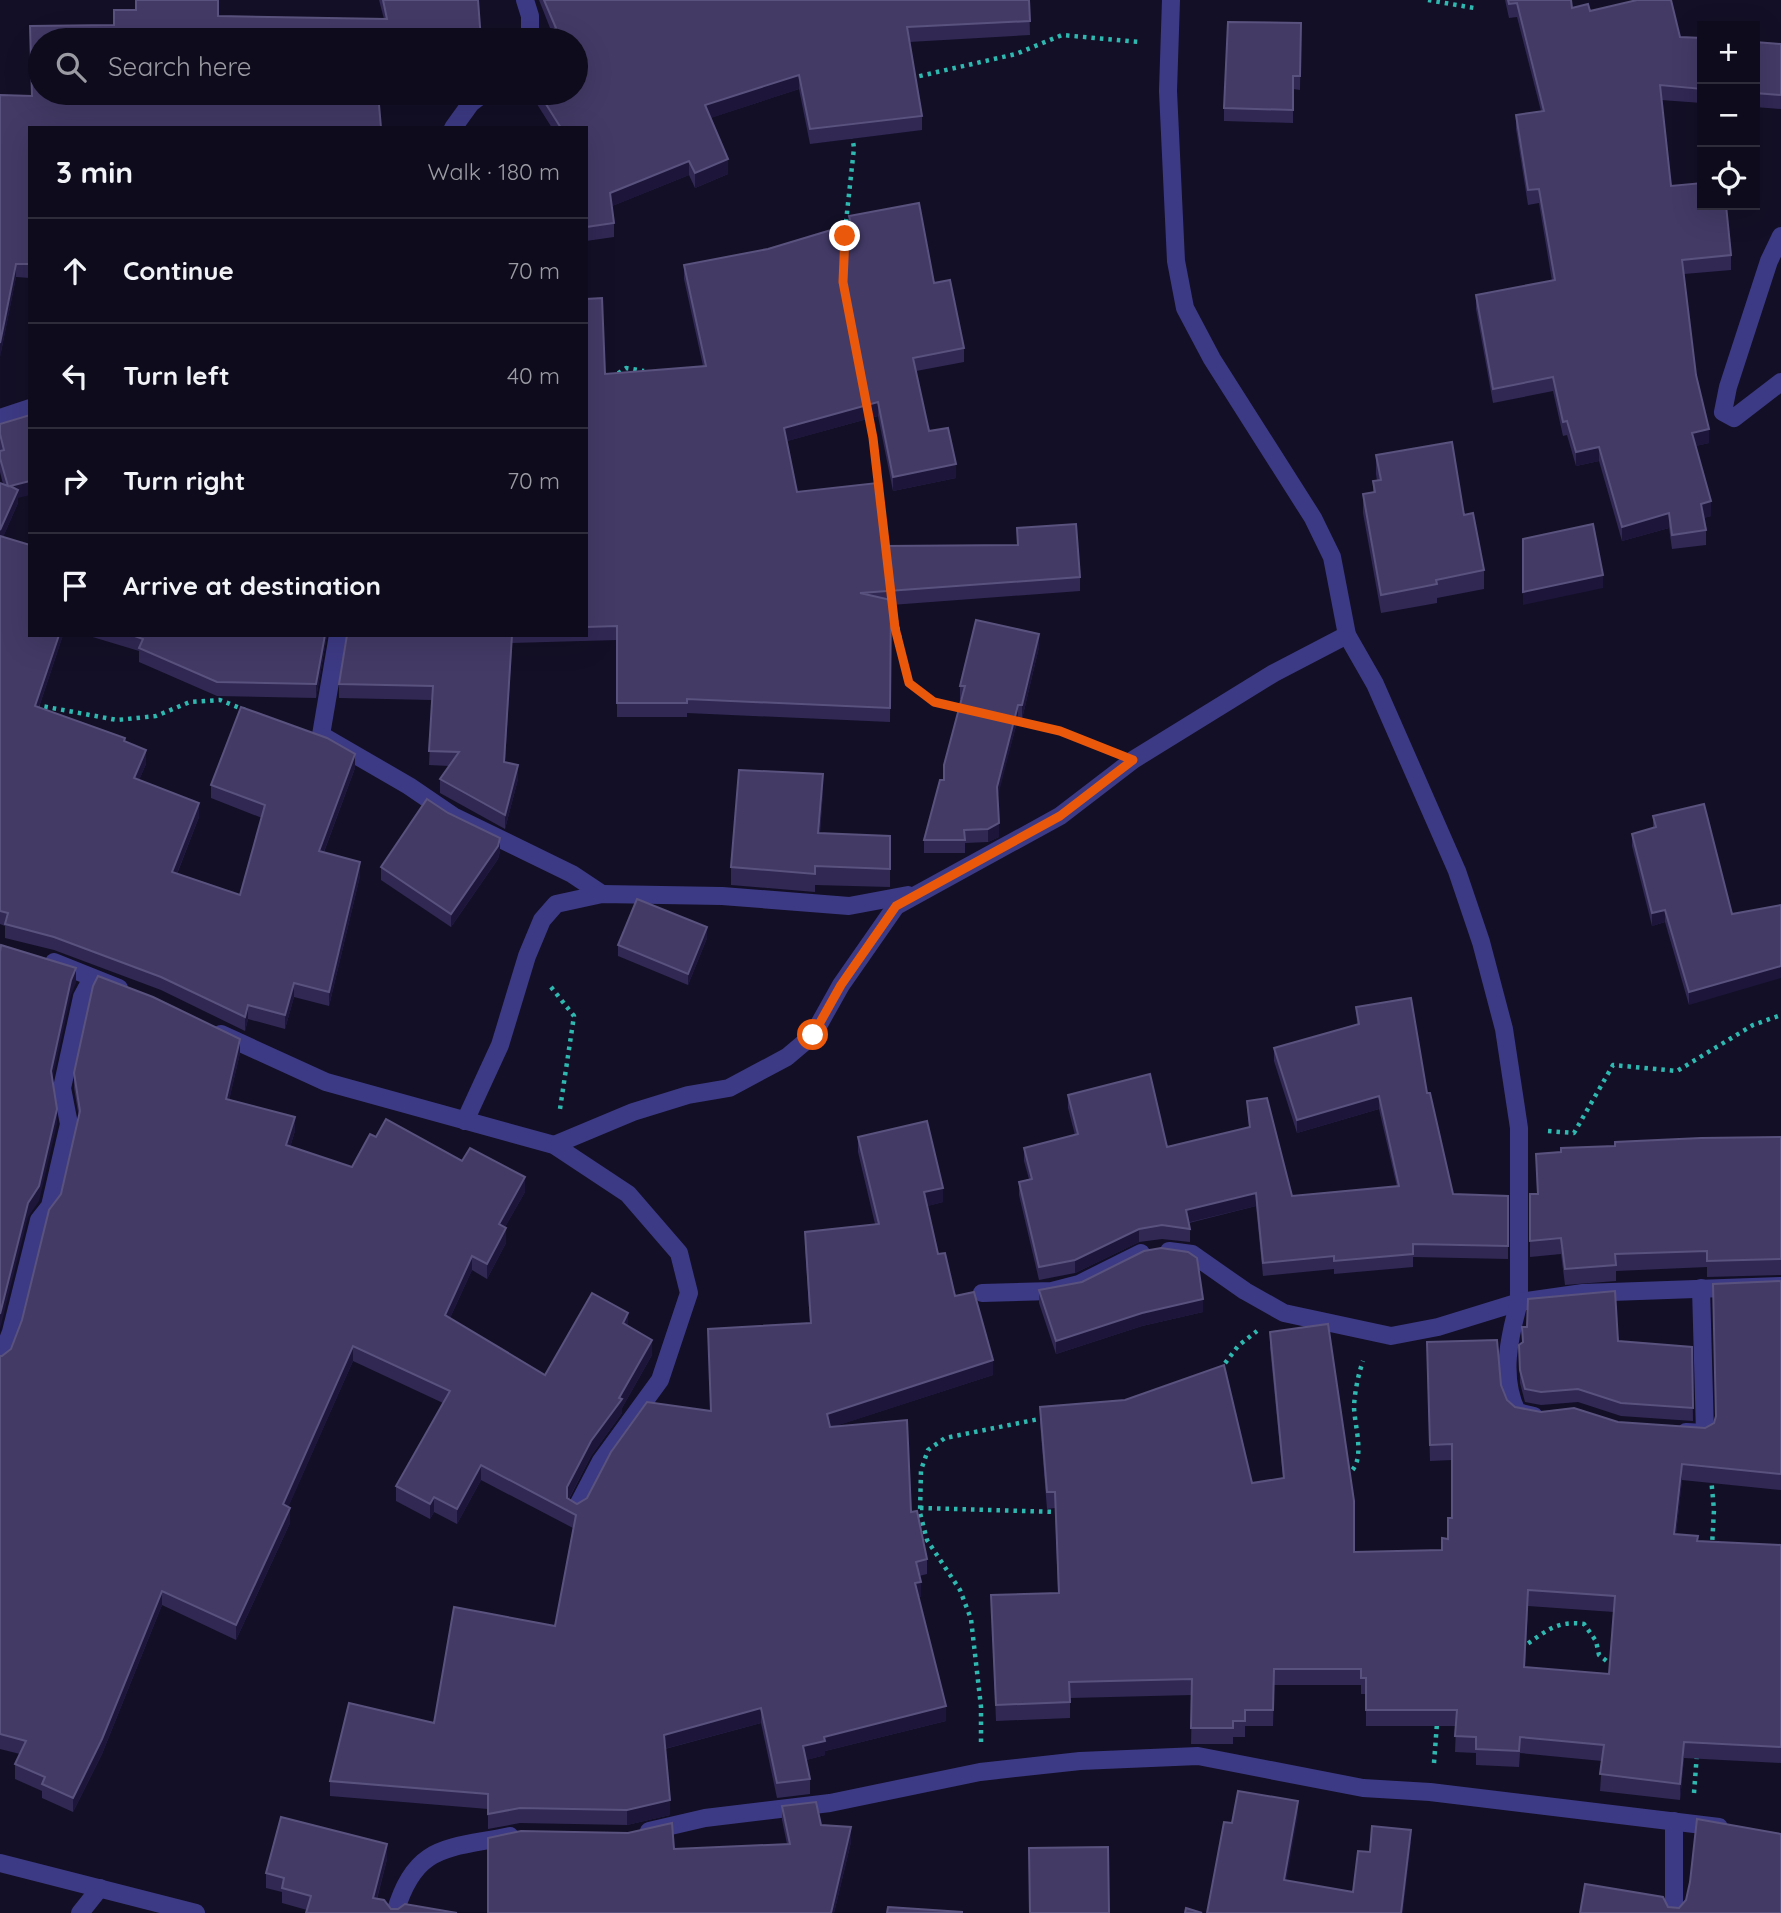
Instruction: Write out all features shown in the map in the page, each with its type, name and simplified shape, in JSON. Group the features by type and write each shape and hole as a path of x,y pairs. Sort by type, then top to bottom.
{"street":[{"path":"525,0 530,16 530,28"},
{"path":"1171,0 1169,45 1176,261 1185,308 1212,359 1313,518 1332,557 1347,635 1375,684 1457,871 1481,942 1504,1029 1519,1128 1519,1302 1511,1329 1507,1376 1510,1398 1517,1412 1552,1416"},
{"path":"454,126 470,105"},
{"path":"1781,236 1769,261 1728,387 1723,412 1734,418 1781,382"},
{"path":"0,418 28,409"},
{"path":"554,1145 633,1111 729,1087 787,1056 813,1035 841,985 896,906 1060,816 1133,760 1274,673 1347,635"},
{"path":"338,637 321,735 409,786 453,816 572,874 602,894"},
{"path":"465,1121 500,1045 527,956 542,920 556,904 602,894 722,896 849,906 886,901 924,891"},
{"path":"38,958 131,992"},
{"path":"0,1360 12,1332 39,1220 50,1206 69,1124 62,1087 82,997 92,978"},
{"path":"207,1027 326,1082 554,1145 628,1194 679,1253 689,1293 660,1380 633,1412 601,1461 577,1507"},
{"path":"982,1293 1052,1291 1079,1284 1141,1253 1161,1250 1192,1254 1245,1291 1284,1313 1353,1330 1375,1331 1391,1336 1438,1327 1519,1302 1583,1293 1702,1288 1777,1289"},
{"path":"1663,1431 1705,1433 1702,1288"},
{"path":"628,1836 705,1818 830,1803 980,1772 1080,1761 1198,1756 1363,1788 1430,1792 1692,1822 1743,1832"},
{"path":"1674,1821 1674,1913"},
{"path":"395,1913 403,1884 433,1852 520,1834 534,1835"},
{"path":"0,1863 196,1913"},
{"path":"80,1913 100,1888"}],"path":[{"path":"1428,0 1474,8"},
{"path":"902,80 945,68 1016,54 1062,35 1169,45"},
{"path":"845,236 854,148 850,128"},
{"path":"608,388 615,372 626,368 650,372"},
{"path":"867,401 888,559"},
{"path":"891,594 909,683 934,702 970,711"},
{"path":"30,703 117,720 156,716 190,702 220,700 253,713"},
{"path":"1007,719 1060,731 1133,760"},
{"path":"527,956 574,1016 554,1145"},
{"path":"1519,1128 1574,1133 1612,1065 1677,1071 1753,1026 1781,1015"},
{"path":"1215,1374 1224,1367 1238,1346 1284,1313"},
{"path":"1339,1479 1353,1472 1358,1461 1354,1406 1359,1371 1375,1331"},
{"path":"980,1772 981,1707 971,1619 960,1590 927,1540 920,1508 921,1470 929,1450 945,1438 1013,1422 1049,1417"},
{"path":"1705,1433 1714,1510 1711,1560"},
{"path":"920,1508 1070,1513"},
{"path":"1518,1650 1550,1628 1566,1621 1584,1624 1596,1641 1599,1655 1610,1666 1621,1667"},
{"path":"1430,1792 1437,1718"},
{"path":"1692,1822 1697,1749"}],"building":[{"path":"136,0 218,0 218,16 387,19 383,0 478,0 480,28 30,28 114,25 114,10 136,10"},
{"path":"544,0 1029,0 1030,21 907,27 922,116 810,129 799,75 705,105 728,159 695,173 689,161 610,193 614,223 588,227 588,126 560,126 547,105 588,105 588,28 556,28"},
{"path":"1508,0 1571,0 1572,8 1588,4 1590,11 1637,0 1671,0 1680,37 1697,38 1697,89 1660,85 1671,186 1697,183 1697,210 1726,210 1731,255 1682,260 1696,375 1709,429 1692,433 1711,501 1701,504 1706,530 1672,535 1669,513 1622,527 1599,447 1576,452 1567,421 1563,422 1553,377 1493,389 1476,295 1555,280 1539,189 1528,190 1516,115 1544,111 1517,3 1509,4"},
{"path":"1228,22 1301,23 1300,76 1293,76 1293,110 1224,108"},
{"path":"1760,42 1781,44 1781,95 1760,93"},
{"path":"0,95 28,96 28,105 379,105 381,126 28,126 28,264 16,264 0,343"},
{"path":"919,203 934,283 950,280 964,348 913,358 929,431 948,428 956,464 893,477 878,402 784,428 797,492 877,483 884,546 1018,545 1017,528 1076,524 1080,577 860,593 891,600 890,708 687,699 687,703 617,703 617,626 588,627 588,299 602,298 605,374 706,366 684,265 768,249 851,224 849,216"},
{"path":"28,416 28,482 10,486 18,490 0,530 0,483 8,486 0,458 0,451 4,450 0,424"},
{"path":"1452,442 1464,515 1473,513 1484,570 1436,580 1437,584 1381,595 1363,494 1375,492 1373,481 1381,480 1376,455"},
{"path":"1593,524 1603,575 1523,592 1523,539"},
{"path":"0,536 28,544 28,637 58,637 35,706 125,738 124,741 146,750 134,778 199,803 172,872 240,895 265,805 211,785 241,707 327,738 355,754 319,851 360,862 329,992 294,983 285,1015 248,1005 245,1017 161,977 54,937 5,924 8,913 0,911"},
{"path":"976,620 1039,634 1022,705 1018,705 997,787 999,823 988,829 964,830 965,840 924,840 940,780 944,780 944,765 965,686 960,686"},
{"path":"138,637 325,637 316,684 217,682 139,648 143,639"},
{"path":"347,637 512,637 504,762 518,765 505,815 440,779 459,752 429,751 433,686 339,684"},
{"path":"739,770 823,774 818,833 890,836 890,869 815,866 815,874 731,867"},
{"path":"427,799 448,813 500,838 498,846 451,914 381,867"},
{"path":"1704,804 1732,914 1781,905 1781,966 1689,992 1665,910 1652,913 1632,834 1656,827 1653,816"},
{"path":"637,899 707,927 688,974 618,945"},
{"path":"1,945 76,968 51,1071 57,1109 39,1186 28,1203 0,1314 0,952"},
{"path":"98,976 153,997 240,1039 226,1099 295,1117 286,1145 352,1167 370,1134 376,1137 386,1119 462,1161 470,1148 525,1177 499,1224 506,1228 487,1264 472,1256 445,1315 545,1375 592,1293 628,1313 623,1323 652,1340 619,1398 622,1399 591,1441 567,1487 567,1498 577,1504 587,1498 611,1452 647,1402 711,1411 708,1329 811,1323 805,1232 879,1224 858,1137 927,1121 943,1188 924,1192 938,1254 945,1253 955,1296 974,1292 993,1360 827,1414 830,1427 907,1420 911,1512 917,1511 927,1559 916,1562 921,1582 915,1583 946,1706 824,1737 825,1741 803,1746 810,1779 777,1783 761,1708 664,1735 670,1800 627,1810 520,1808 488,1814 488,1794 330,1781 349,1703 434,1723 454,1607 555,1626 576,1515 481,1465 457,1509 434,1497 430,1504 396,1486 450,1391 353,1346 283,1504 290,1508 236,1625 162,1591 102,1739 73,1798 42,1784 45,1777 15,1764 26,1741 0,1734 0,1356 11,1349 22,1320 49,1210 61,1194 80,1111 74,1073 93,986"},
{"path":"1411,998 1427,1093 1430,1093 1453,1194 1508,1196 1508,1246 1413,1244 1413,1254 1334,1261 1334,1256 1263,1263 1256,1193 1186,1210 1190,1229 1162,1225 1139,1229 1075,1260 1039,1267 1019,1182 1032,1179 1024,1148 1078,1134 1068,1095 1150,1074 1167,1147 1250,1127 1247,1101 1267,1098 1292,1196 1399,1186 1379,1096 1297,1120 1274,1048 1359,1024 1356,1007"},
{"path":"1781,1137 1781,1259 1707,1261 1707,1251 1615,1254 1616,1265 1565,1269 1561,1238 1530,1241 1530,1194 1538,1194 1536,1154 1561,1152 1561,1148 1615,1146 1615,1142"},
{"path":"1161,1248 1188,1252 1197,1258 1203,1299 1142,1313 1056,1341 1039,1290 1082,1282 1144,1251"},
{"path":"1781,1281 1781,1474 1682,1464 1674,1534 1698,1536 1697,1541 1781,1545 1781,1747 1684,1742 1680,1784 1600,1774 1604,1745 1520,1737 1519,1751 1476,1749 1476,1737 1455,1736 1457,1710 1366,1710 1366,1678 1361,1678 1361,1669 1274,1669 1273,1710 1245,1710 1245,1721 1233,1721 1233,1728 1191,1728 1192,1679 1069,1682 1070,1702 996,1705 991,1595 1059,1593 1055,1492 1047,1492 1040,1407 1125,1400 1224,1365 1252,1483 1284,1478 1270,1332 1328,1324 1354,1501 1354,1552 1442,1550 1442,1538 1448,1539 1448,1518 1452,1518 1452,1444 1430,1445 1427,1342 1497,1340 1501,1385 1507,1400 1515,1407 1541,1412 1574,1408 1618,1422 1705,1428 1714,1423 1716,1416 1713,1284","holes":["1528,1590 1615,1596 1609,1674 1524,1667"]},
{"path":"1615,1291 1618,1341 1692,1347 1693,1408 1621,1403 1578,1389 1541,1392 1525,1389 1520,1370 1519,1345 1523,1342 1522,1327 1527,1327 1528,1299"},
{"path":"1238,1791 1298,1801 1284,1880 1353,1892 1358,1851 1370,1852 1372,1826 1411,1830 1401,1913 1207,1913 1224,1822 1232,1823"},
{"path":"816,1802 821,1825 851,1827 831,1913 488,1913 488,1838 521,1831 628,1833 672,1823 674,1849 790,1844 782,1806"},
{"path":"281,1817 387,1844 373,1898 384,1900 391,1909 398,1909 405,1904 457,1913 306,1913 311,1896 282,1888 284,1878 266,1873"},
{"path":"1697,1819 1781,1834 1781,1913 1580,1913 1585,1884 1663,1897 1668,1907 1679,1908 1686,1900 1690,1882"},
{"path":"1108,1847 1109,1913 1030,1913 1029,1848"},
{"path":"888,1907 962,1912 962,1913 887,1913"},
{"path":"1186,1908 1202,1913 1185,1913"}],"route":[{"path":"813,1035 841,985 896,906 1060,816 1125,769 1133,760 1060,731 934,702 909,683 895,628 886,525 873,438 843,282 845,236"}]}
